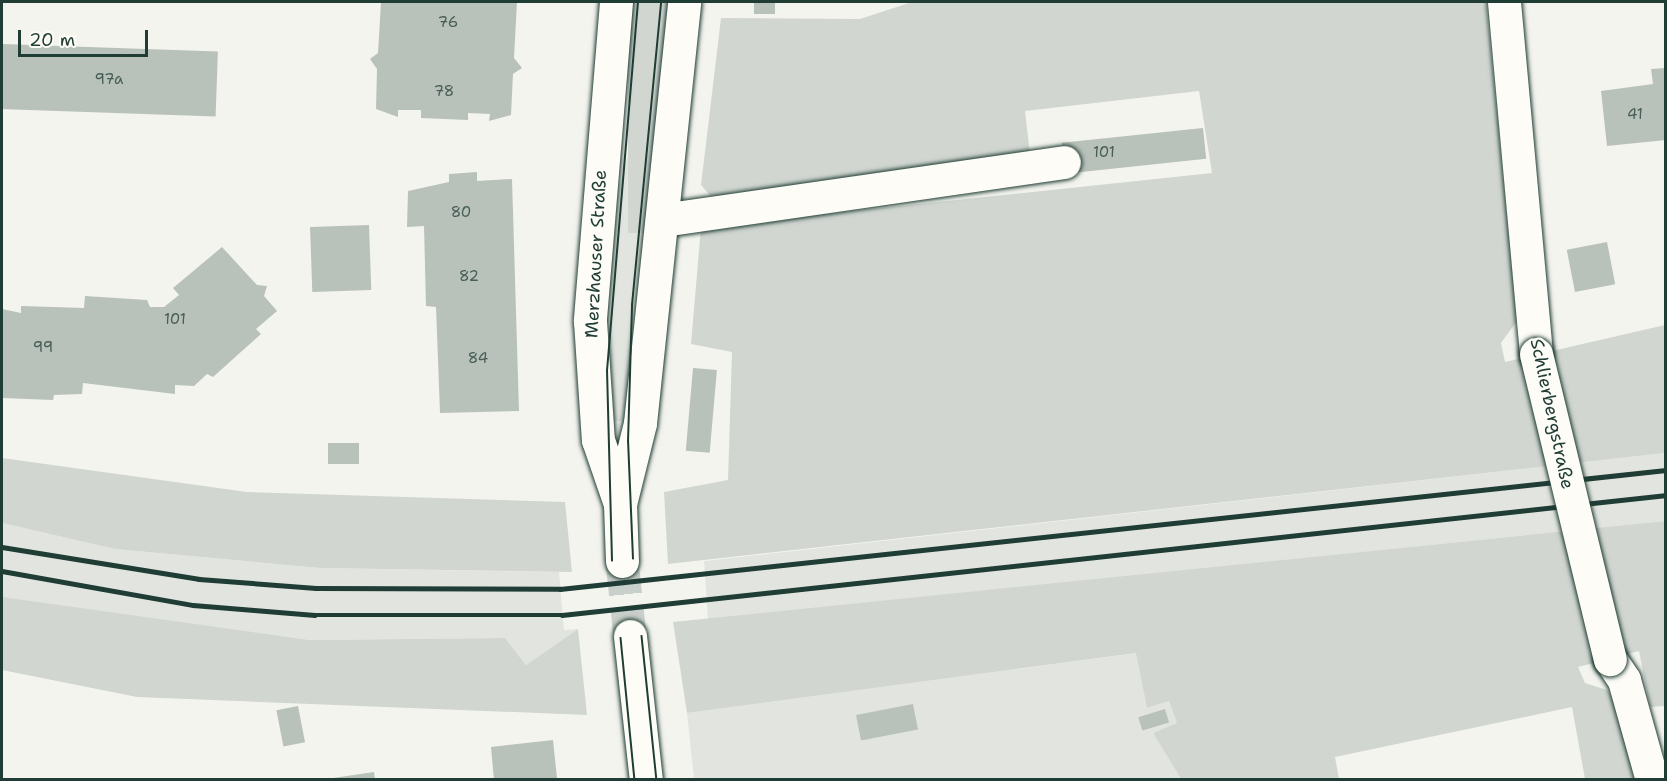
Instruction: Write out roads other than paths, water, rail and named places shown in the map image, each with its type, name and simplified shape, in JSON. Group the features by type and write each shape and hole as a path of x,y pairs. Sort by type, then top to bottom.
{"main road":[{"name":"Merzhauser Straße","path":"616,2 590,321 598,440 620,504"},
{"name":"Merzhauser Straße","path":"622,561 620,504 639,423 684,2"},
{"name":"Schlierbergstraße","path":"1504,2 1536,354 1610,659 1624,680 1652,780"},
{"path":"662,220 1064,162"},
{"path":"630,636 646,780"}],"tunnel":[{"path":"622,561 630,636"}],"tram line":[{"path":"612,561 607,371 638,2"},
{"path":"633,559 628,442 632,305 661,2"},
{"path":"642,636 657,780"},
{"path":"621,638 635,780"}],"railway":[{"path":"2,547 199,579 316,588 560,589 1666,470"},
{"path":"2,571 193,605 315,615 562,615 1666,495"}]}
